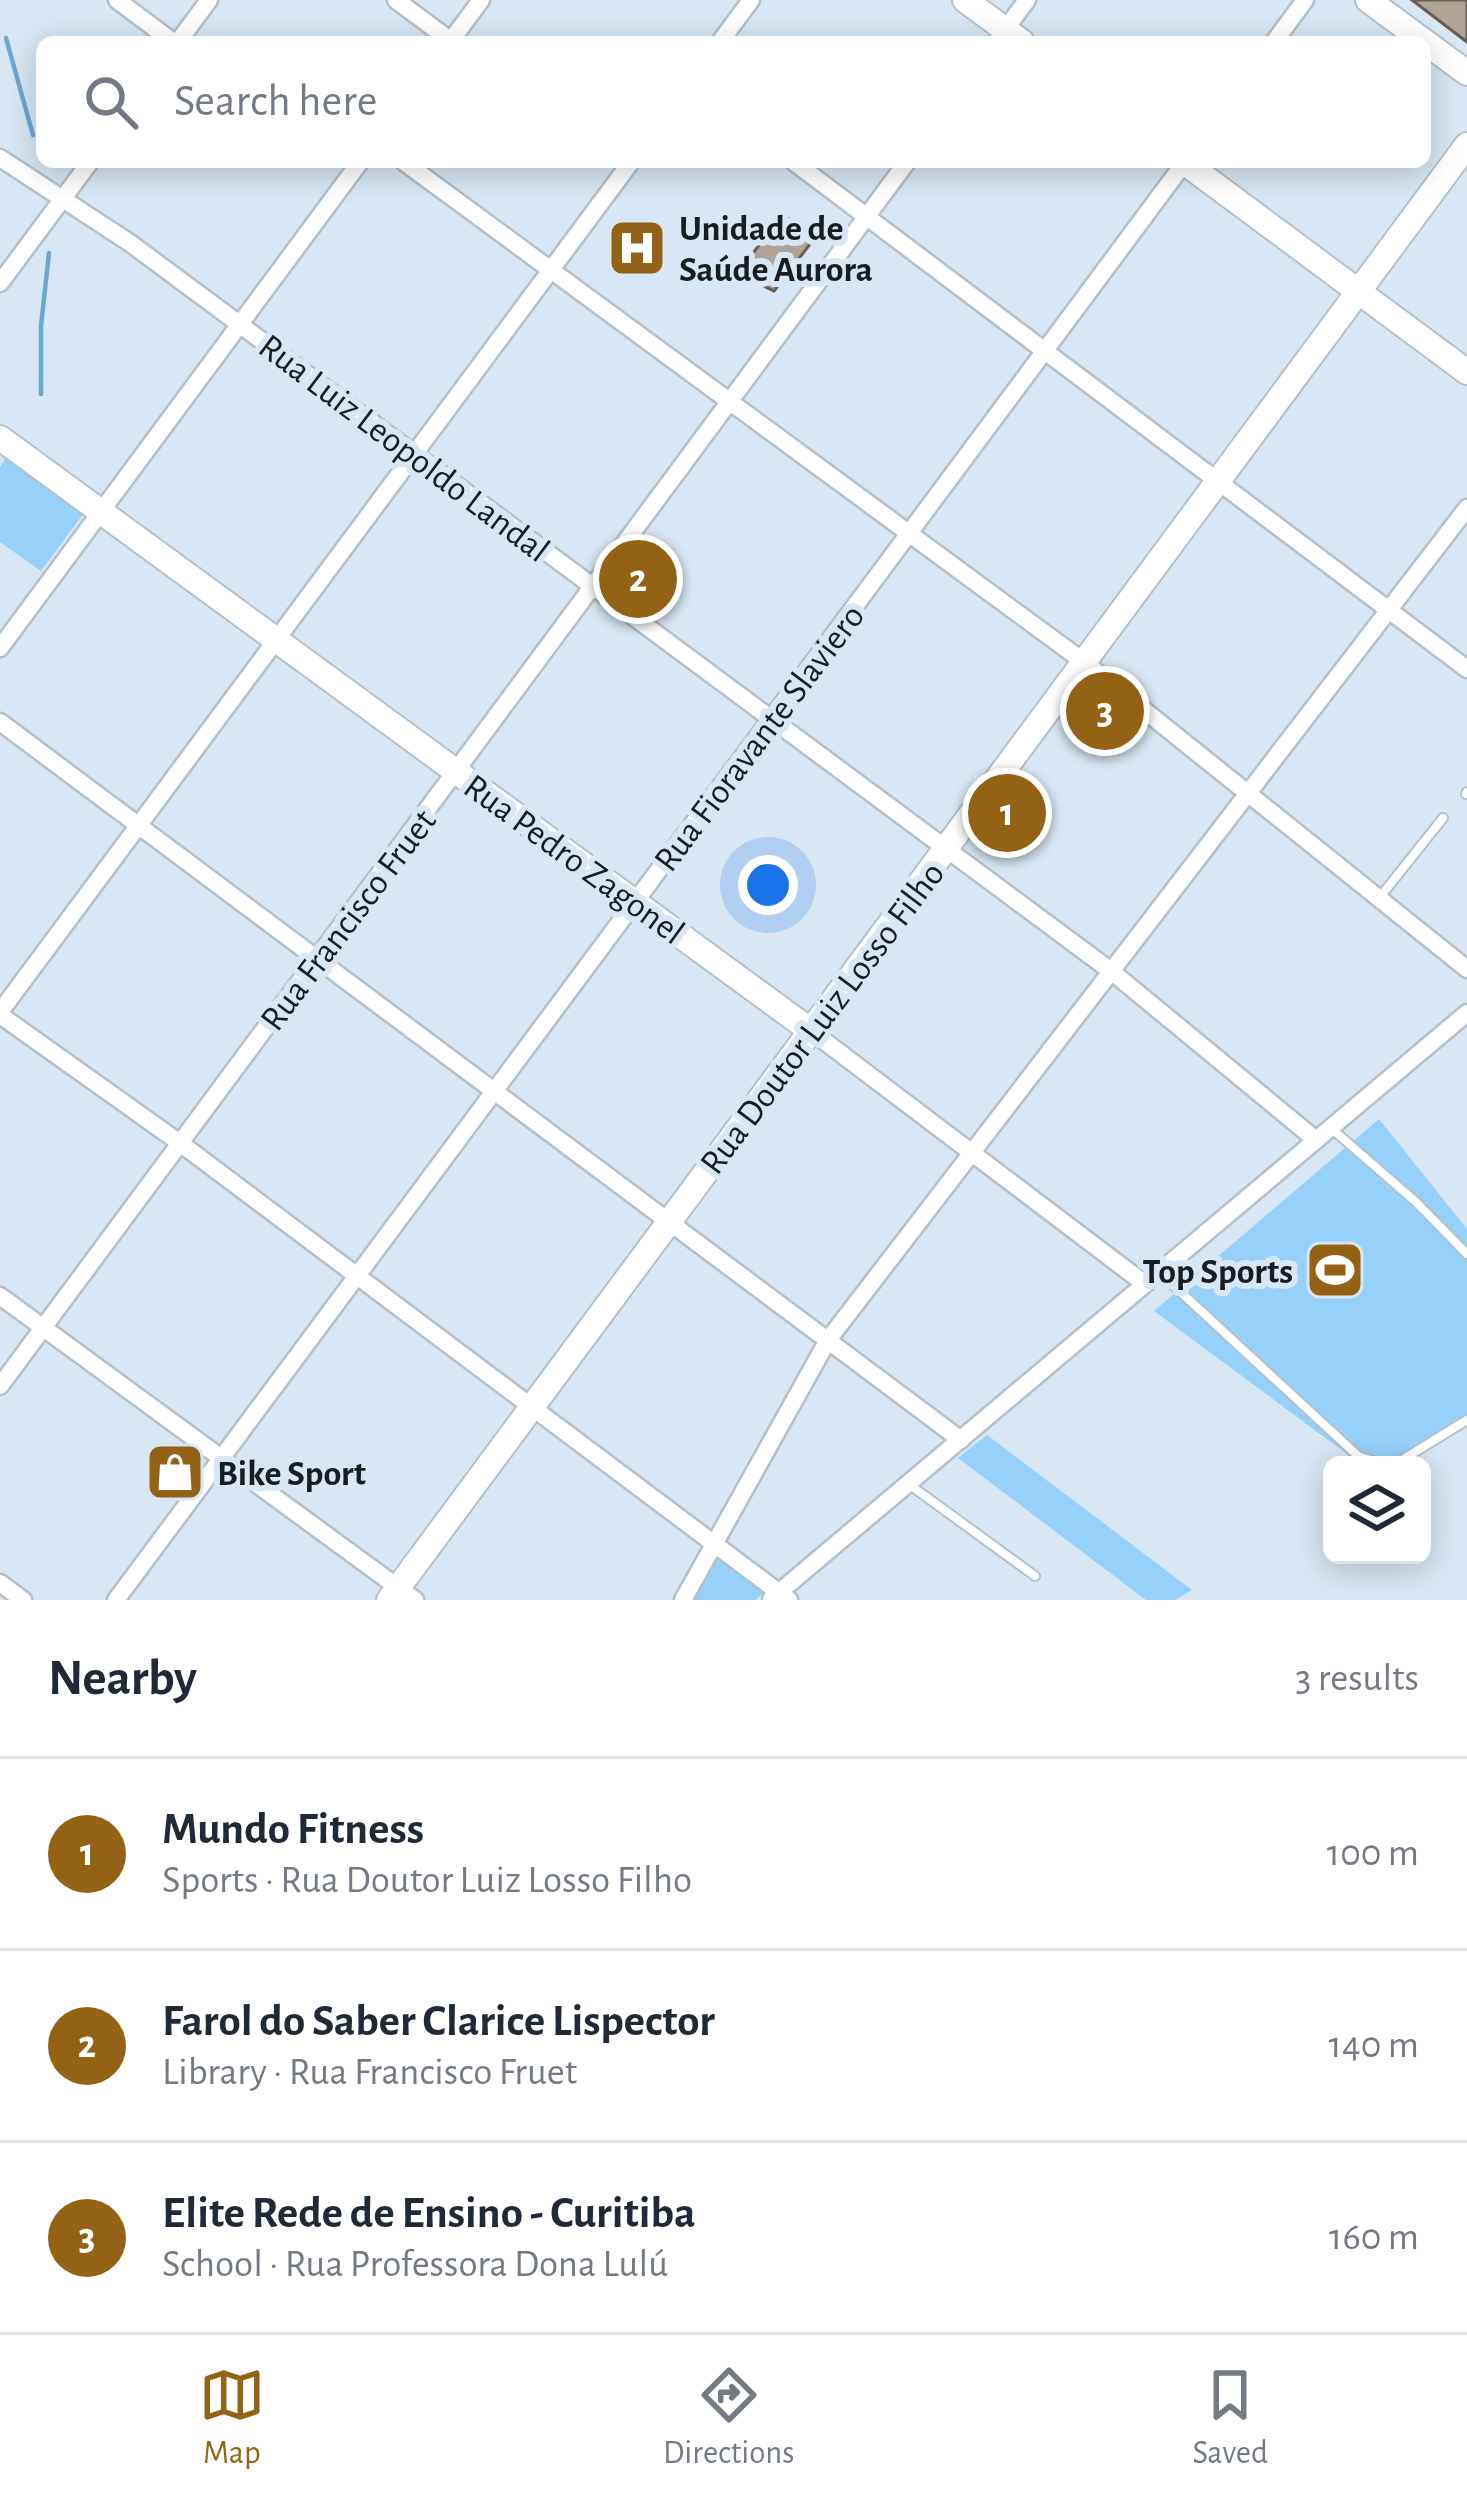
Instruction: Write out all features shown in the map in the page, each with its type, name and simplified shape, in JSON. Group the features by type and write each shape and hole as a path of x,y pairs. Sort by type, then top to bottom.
{"street":[{"path":"117,0 168,36"},
{"path":"181,36 209,0"},
{"path":"396,0 443,36"},
{"path":"454,36 481,0"},
{"path":"724,36 751,0"},
{"path":"965,0 1006,36"},
{"path":"1009,36 1028,0"},
{"path":"1278,36 1305,0"},
{"path":"1368,0 1417,36"},
{"path":"1431,46 1467,73"},
{"name":"Rua Doutor Luiz Losso Filho","path":"401,1596 532,1407 1467,145"},
{"name":"Rua Luiz Leopoldo Landal","path":"0,158 240,324 1111,971 1316,1140"},
{"path":"0,283 86,168"},
{"path":"0,647 356,168"},
{"path":"412,168 1084,662 1467,969"},
{"path":"627,168 0,1013 181,1143 780,1597 1467,1012"},
{"path":"802,168 1467,669"},
{"name":"Rua Francisco Fruet","path":"0,1386 904,168"},
{"name":"Rua Fioravante Slaviero","path":"116,1600 1180,168"},
{"path":"1192,168 1467,372"},
{"name":"Rua Pedro Zagonel","path":"0,438 1152,1278"},
{"path":"683,1600 828,1340 1467,508"},
{"path":"0,722 961,1440"},
{"path":"0,1296 401,1596"},
{"path":"0,1583 23,1600"}],"lane":[{"path":"1379,898 1443,818"},
{"path":"1331,1127 1467,1254"},
{"path":"1152,1278 1358,1456 1385,1465 1402,1460 1467,1420"},
{"path":"908,1484 1035,1576"}],"shaded area":[{"path":"9,452 87,509 41,571 0,542 0,467"},
{"name":"Top Sports","path":"1379,1119 1467,1229 1467,1425 1414,1456 1350,1456 1154,1311"},
{"path":"987,1435 1192,1590 1175,1600 1146,1600 958,1458"},
{"path":"717,1557 765,1592 755,1600 693,1600"}],"building":[{"path":"1412,0 1467,0 1467,42"},
{"path":"782,215 817,235 774,291 741,269"}],"waterway":[{"path":"6,38 33,135"},
{"path":"41,394 41,326 49,253"}],"place":[{"name":"Unidade de Saúde Aurora","path":"637,248"},
{"name":"Farol do Saber Clarice Lispector","path":"638,579"},
{"name":"Elite Rede de Ensino - Curitiba","path":"1105,711"},
{"name":"Mundo Fitness","path":"1007,813"},
{"name":"Top Sports","path":"1335,1270"},
{"name":"Bike Sport","path":"175,1472"}]}
